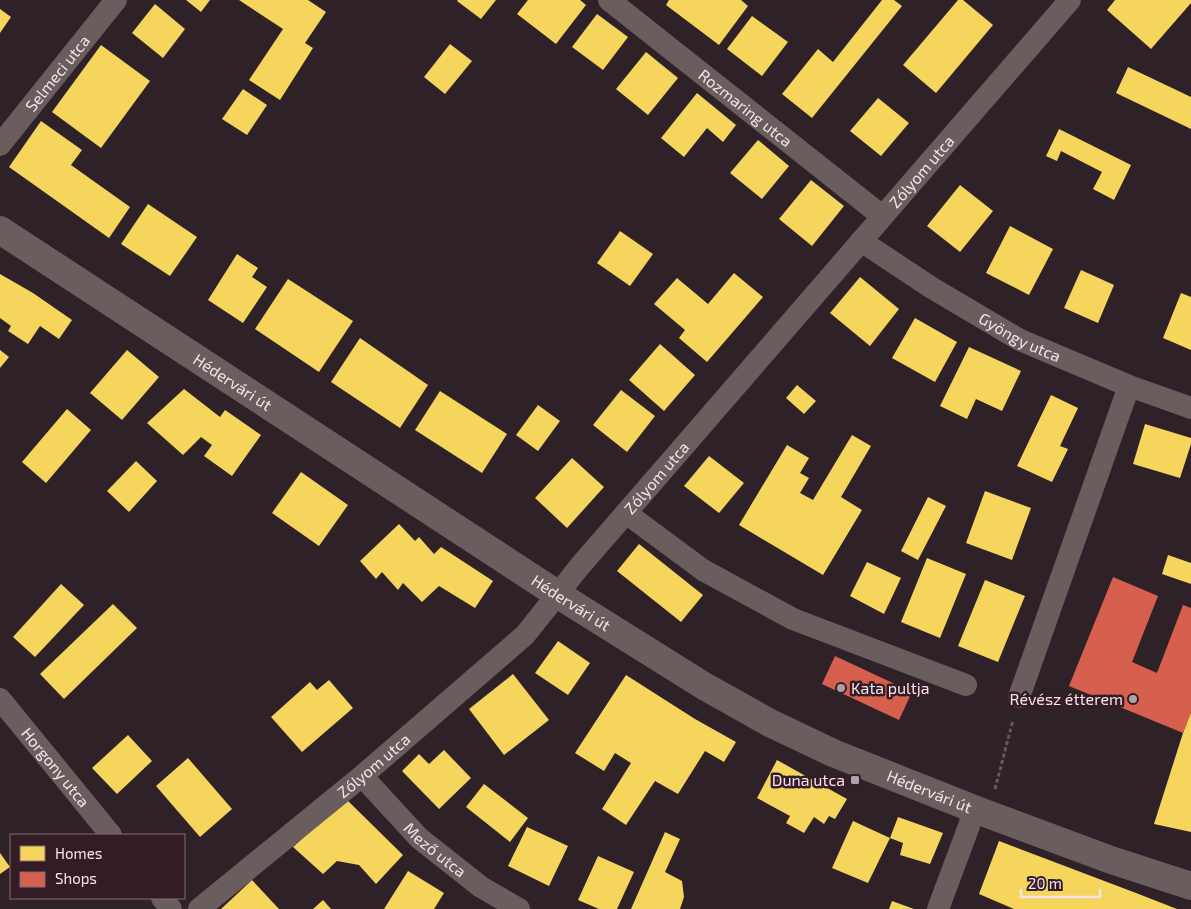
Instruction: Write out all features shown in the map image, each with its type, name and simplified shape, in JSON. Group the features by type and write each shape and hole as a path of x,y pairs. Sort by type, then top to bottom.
{"street":[{"name":"Selmeci utca","path":"0,145 116,0"},
{"name":"Rozmaring utca","path":"609,0 882,216"},
{"name":"Zólyom utca","path":"199,909 362,776 525,634 557,594 861,240 1070,0"},
{"name":"Hédervári út","path":"0,230 557,594 704,686 770,723 833,753 984,801 1112,860 1191,886"},
{"name":"Gyöngy utca","path":"861,240 932,288 1020,340 1129,386 1191,408"},
{"path":"1019,697 1129,386"},
{"path":"626,514 703,570 792,619 966,684"},
{"name":"Horgony utca","path":"0,699 110,834"},
{"name":"Mező utca","path":"362,776 419,838 481,887 519,909"},
{"path":"938,909 969,826 984,801"},
{"path":"163,899 171,909"}],"path":[{"path":"984,801 1019,697"}],"building: Homes":[{"path":"186,0 210,0 201,12"},
{"path":"239,0 308,0 326,12 305,43 313,48 280,100 249,80 283,29"},
{"path":"458,0 496,0 481,19"},
{"path":"528,0 580,0 586,5 556,44 517,14"},
{"path":"669,0 741,0 748,6 719,45 666,5"},
{"path":"882,0 894,0 902,6 812,118 782,94 818,49 833,62"},
{"path":"958,0 963,0 993,25 936,93 903,65"},
{"path":"1115,0 1191,0 1191,3 1151,49 1107,10"},
{"path":"155,4 185,29 163,58 132,33"},
{"path":"0,9 11,17 0,33"},
{"path":"597,14 628,37 603,70 572,47"},
{"path":"752,16 788,42 762,76 727,49"},
{"path":"450,44 472,61 445,94 424,77"},
{"path":"101,45 150,81 101,148 52,112"},
{"path":"646,52 678,78 648,115 616,89"},
{"path":"1128,67 1191,97 1191,129 1116,93"},
{"path":"243,89 267,105 247,135 222,119"},
{"path":"697,93 736,125 723,142 707,128 684,157 661,138"},
{"path":"878,98 909,123 881,156 850,131"},
{"path":"41,121 82,150 71,165 130,207 109,238 9,167"},
{"path":"1059,129 1131,165 1114,200 1093,189 1102,172 1061,151 1057,161 1046,156"},
{"path":"758,140 789,166 762,199 730,173"},
{"path":"811,180 844,206 812,246 779,219"},
{"path":"960,185 993,211 960,252 927,226"},
{"path":"148,204 197,237 170,276 121,244"},
{"path":"1010,226 1053,249 1029,295 986,273"},
{"path":"620,231 653,254 630,286 597,263"},
{"path":"237,254 258,268 252,277 267,287 243,323 208,300"},
{"path":"1081,270 1114,285 1098,323 1064,308"},
{"path":"734,273 763,297 707,362 679,338 685,330 654,304 677,278 708,304"},
{"path":"0,274 33,293 72,320 59,339 40,326 28,344 8,331 11,326 0,318"},
{"path":"860,277 899,309 870,346 830,313"},
{"path":"288,279 353,321 319,372 255,329"},
{"path":"1181,293 1191,297 1191,350 1163,338"},
{"path":"915,318 957,342 935,382 892,358"},
{"path":"360,338 428,385 400,428 331,382"},
{"path":"660,344 695,375 664,411 629,380"},
{"path":"969,347 1021,371 1002,411 976,399 967,419 940,406"},
{"path":"0,350 9,357 0,368"},
{"path":"127,350 159,377 122,420 90,393"},
{"path":"797,385 816,401 804,414 786,398"},
{"path":"184,389 220,417 225,410 261,435 232,476 204,456 212,445 201,437 183,455 147,423"},
{"path":"621,390 655,416 627,452 593,425"},
{"path":"440,391 507,434 482,473 415,430"},
{"path":"1051,395 1078,408 1060,446 1068,449 1052,482 1017,466"},
{"path":"538,405 560,421 538,451 516,435"},
{"path":"67,409 91,430 46,483 22,462"},
{"path":"1145,424 1191,438 1191,444 1180,478 1133,464"},
{"path":"852,435 871,446 841,497 862,510 823,575 739,525 787,445 809,458 800,473 809,478 800,493 813,500"},
{"path":"709,456 744,483 719,513 684,486"},
{"path":"572,458 604,487 567,528 535,498"},
{"path":"136,461 157,481 129,512 107,491"},
{"path":"301,472 348,505 319,546 272,513"},
{"path":"985,491 1031,508 1012,560 966,543"},
{"path":"928,497 946,506 918,560 901,551"},
{"path":"399,524 415,541 419,537 434,554 441,547 493,581 475,608 439,586 422,602 403,583 398,590 382,572 376,579 360,561"},
{"path":"639,544 703,595 681,622 617,571"},
{"path":"1168,555 1191,563 1191,584 1162,574"},
{"path":"927,558 966,574 940,638 901,622"},
{"path":"867,562 901,578 884,614 850,596"},
{"path":"985,580 1025,596 998,662 958,646"},
{"path":"61,584 84,605 35,657 13,637"},
{"path":"113,604 137,628 64,699 40,674"},
{"path":"558,641 590,663 568,695 535,673"},
{"path":"513,674 549,720 504,755 469,709"},
{"path":"626,675 695,719 736,742 724,762 705,751 678,794 655,781 626,825 602,809 631,763 615,753 604,771 575,753"},
{"path":"329,680 353,708 302,752 271,717 310,682 317,690"},
{"path":"1191,712 1191,832 1154,824"},
{"path":"128,735 152,761 117,794 92,768"},
{"path":"444,750 471,778 439,809 402,771 419,754 429,764"},
{"path":"188,758 232,809 200,837 156,786"},
{"path":"777,760 847,799 835,819 829,816 824,824 814,817 804,833 786,823 790,816 757,798"},
{"path":"484,784 528,818 510,842 466,807"},
{"path":"346,799 403,855 376,884 359,865 337,861 323,874 293,847"},
{"path":"898,817 943,833 930,864 900,855 903,843 890,838"},
{"path":"853,821 890,838 868,883 832,868"},
{"path":"527,827 568,846 549,886 508,866"},
{"path":"665,832 680,839 665,872 682,881 684,897 680,909 631,909"},
{"path":"999,841 1177,909 1014,909 979,894"},
{"path":"0,853 10,867 0,874"},
{"path":"598,856 634,872 617,909 599,909 578,900"},
{"path":"408,871 444,893 434,909 384,909"},
{"path":"252,880 279,909 221,909"},
{"path":"323,900 331,909 313,909"},
{"path":"892,901 914,909 889,909"}],"building: Shops":[{"path":"1113,577 1158,596 1132,662 1157,673 1183,605 1191,608 1191,712 1183,733 1069,686"},
{"path":"835,656 912,692 899,720 822,684"}],"place":[{"name":"Kata pultja","path":"841,688"},
{"name":"Révész étterem","path":"1133,699"},
{"name":"Duna utca","path":"855,780"}]}
